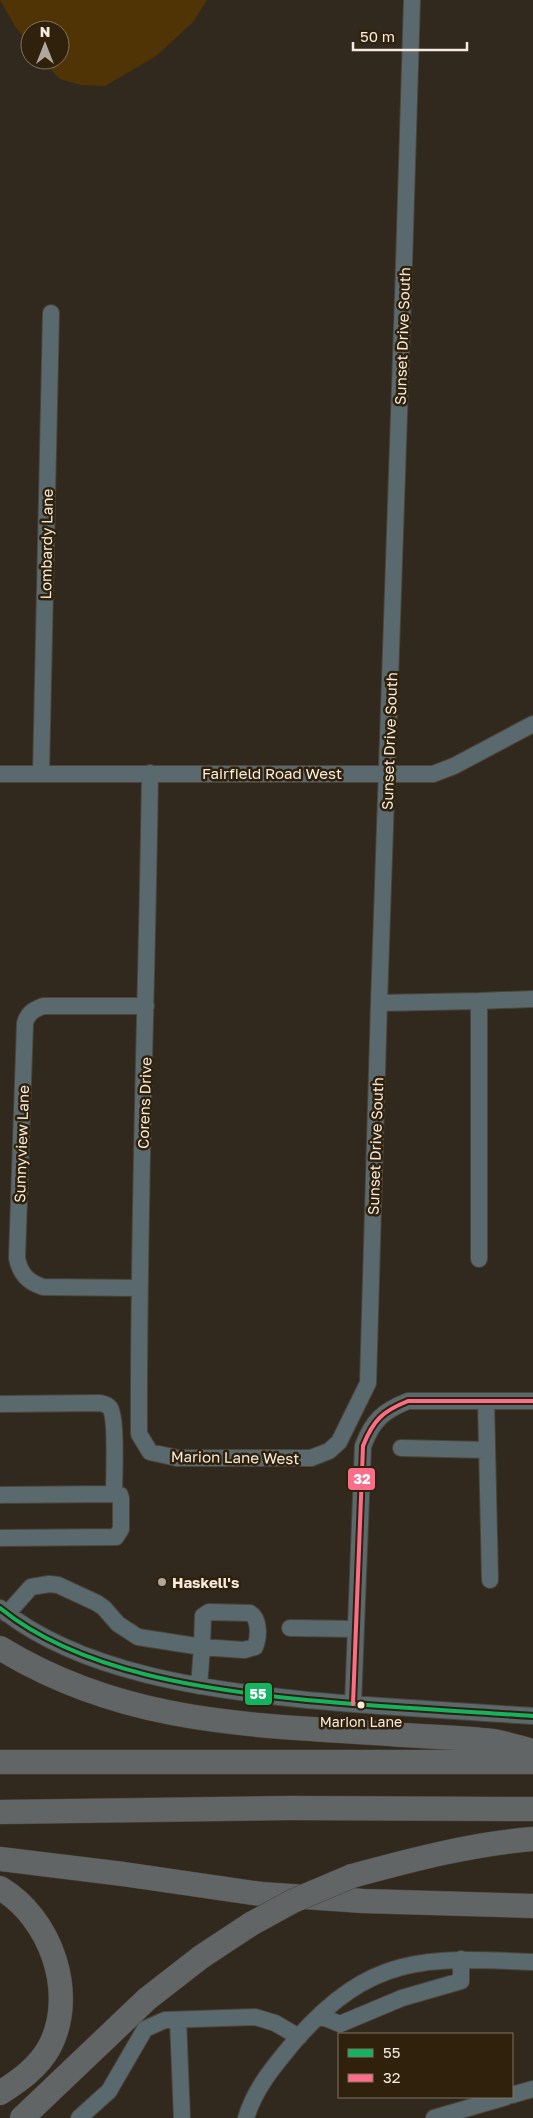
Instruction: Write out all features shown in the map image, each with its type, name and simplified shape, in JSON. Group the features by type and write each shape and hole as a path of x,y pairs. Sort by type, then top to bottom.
{"highway":[{"path":"0,1648 23,1662 67,1683 116,1700 183,1717 247,1725 494,1741 533,1751"},
{"path":"0,1762 533,1762"},
{"path":"0,1812 290,1808 533,1809"},
{"path":"22,2118 38,2105 147,1999 201,1956 293,1901 352,1876 478,1846 533,1839"},
{"path":"0,1860 123,1874 261,1894 363,1901 533,1906"},
{"path":"0,1888 32,1914 43,1933 58,1975 60,1996 56,2030 44,2056 16,2083 0,2093"}],"street":[{"name":"Sunset Drive South","path":"311,1458 329,1451 339,1442 368,1383 412,0"},
{"name":"Lombardy Lane","path":"41,774 51,313"},
{"name":"Fairfield Road West","path":"0,774 433,774 454,766 533,724"},
{"name":"Corens Drive","path":"139,1434 138,1288 150,773"},
{"path":"379,1003 533,999"},
{"path":"479,1001 479,1259"},
{"name":"Sunnyview Lane","path":"138,1288 44,1287 32,1283 23,1276 18,1266 18,1248 25,1023 28,1015 34,1009 43,1006 146,1006"},
{"path":"353,1704 363,1446 369,1431 379,1417 391,1408 408,1401 533,1401"},
{"path":"486,1401 490,1580"},
{"path":"0,1404 100,1402 106,1404 112,1414 113,1422 114,1494"},
{"name":"Marion Lane West","path":"139,1434 150,1452 177,1458 311,1458"},
{"path":"401,1448 488,1450"},
{"path":"0,1495 114,1494 120,1495 121,1498 121,1528 116,1537 0,1538"},
{"path":"199,1686 202,1647 138,1637 118,1624 97,1603 58,1586 49,1584 31,1587 4,1611 36,1632 107,1662 156,1677 199,1686 251,1694 353,1704 533,1716"},
{"path":"290,1628 356,1629"},
{"path":"320,2016 340,2024 402,1998 461,1982 461,1959"},
{"path":"246,2118 252,2100 266,2076 299,2037 340,1997 362,1983 389,1970 411,1964 461,1959 533,1962"},
{"path":"79,2118 109,2091 144,2029 165,2020 255,2017 275,2022 299,2037"},
{"path":"178,2020 182,2118"},
{"path":"513,2095 533,2089"},
{"path":"434,2118 503,2098"}],"shaded area":[{"path":"0,0 207,0 193,22 156,56 105,86 81,85 60,79 51,70 70,70 70,20 20,20 20,32"}],"transit line":[{"name":"32","path":"353,1704 363,1446 371,1429 385,1413 408,1401 533,1401"},
{"name":"55","path":"0,1608 32,1630 68,1648 106,1663 146,1675 187,1684 307,1700 533,1716"}],"place":[{"name":"Haskell's","path":"162,1582"},
{"name":"Marion Lane","path":"361,1705"}]}
